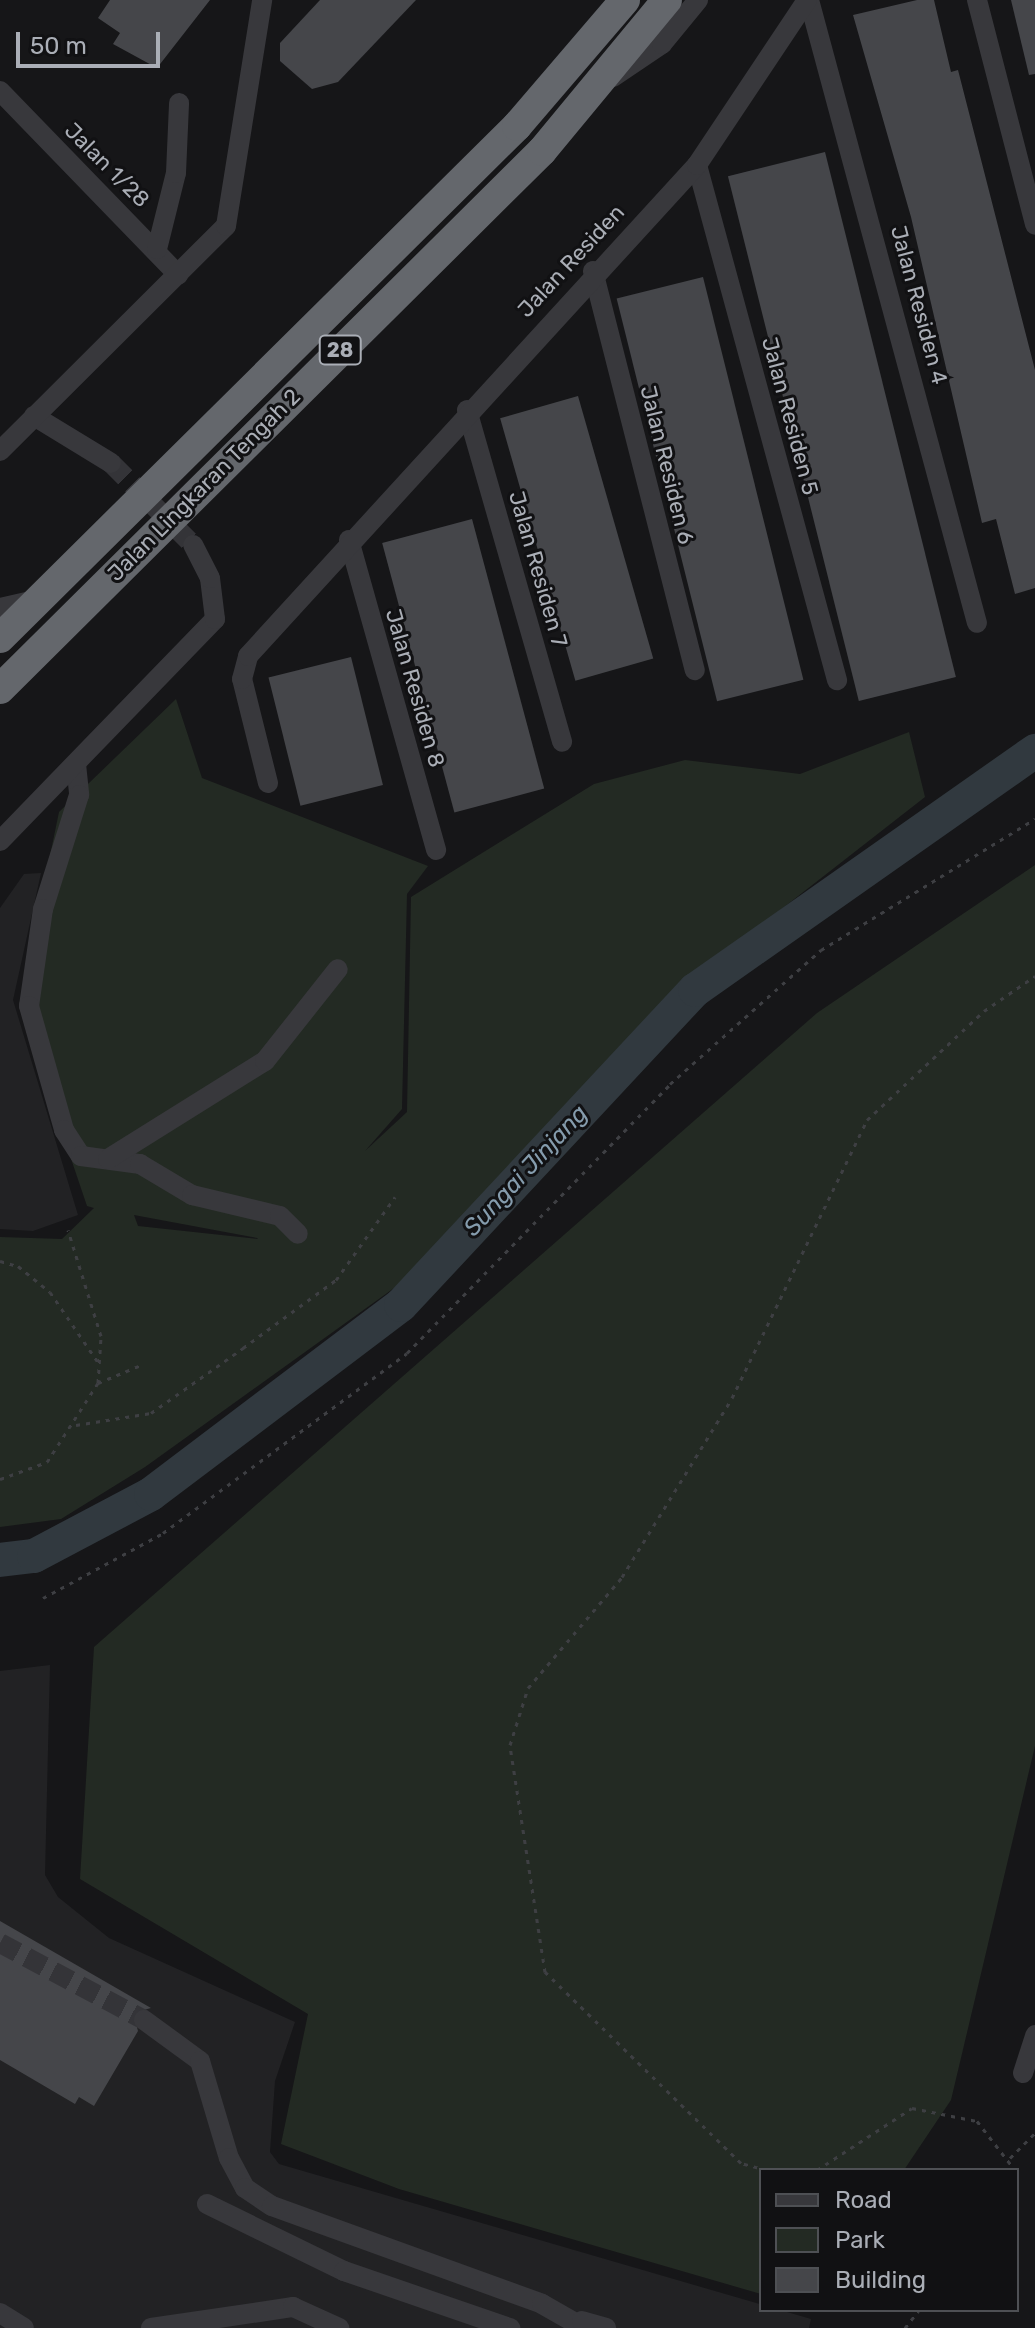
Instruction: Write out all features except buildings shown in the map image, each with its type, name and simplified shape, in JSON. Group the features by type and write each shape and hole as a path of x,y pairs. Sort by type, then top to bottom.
{"highway":[{"name":"Jalan Lingkaran Tengah 2","path":"0,638 517,126 625,0"},
{"name":"Jalan Lingkaran Tengah 2","path":"0,689 609,80 667,0"}],"street":[{"path":"0,451 178,275 230,215 262,0"},
{"path":"609,80 662,44 698,0"},
{"name":"Jalan Residen","path":"268,783 243,670 349,540 593,271 697,165 808,0"},
{"name":"Jalan Residen 4","path":"808,0 977,623"},
{"path":"977,0 1035,225"},
{"name":"Jalan 1/28","path":"0,91 157,249 178,275"},
{"path":"157,249 176,173 179,103"},
{"name":"Jalan Residen 5","path":"697,165 837,680"},
{"name":"Jalan Residen 6","path":"593,271 695,670"},
{"name":"Jalan Residen 7","path":"467,410 562,742"},
{"path":"34,416 111,463"},
{"name":"Jalan Residen 8","path":"349,540 436,850"},
{"path":"0,841 215,619 210,578 193,545"},
{"path":"0,608 39,600"},
{"path":"76,764 79,795 43,909 29,1006 64,1130 81,1156 140,1164 192,1195 280,1216 298,1234"},
{"path":"108,1159 265,1061 338,969"},
{"path":"144,2020 200,2061 245,2188 340,2233 522,2298 583,2324 606,2328"},
{"path":"1023,2073 1035,2035"},
{"path":"207,2204 344,2271 512,2328 522,2298"},
{"path":"151,2328 293,2307 339,2328"},
{"path":"0,2313 24,2328"}],"path":[{"path":"43,1598 163,1533 407,1353 670,1084 821,950 1035,819"},
{"path":"760,2168 741,2163 545,1972 510,1745 528,1688 622,1577 732,1398 867,1120 984,1011 1035,976"},
{"path":"76,1425 151,1413 243,1348 336,1280 395,1197"},
{"path":"0,1479 47,1462 76,1425 98,1383 101,1336 68,1230"},
{"path":"0,1261 18,1266 50,1292 100,1365"},
{"path":"98,1383 141,1365"},
{"path":"820,2168 912,2108 977,2121 1010,2158 1014,2168"},
{"path":"1010,2158 1035,2133"},
{"path":"905,2328 917,2312"}],"shaded area":[{"path":"41,873 13,1000 78,1215 33,1231 0,1229 0,908 24,874"},
{"path":"50,1665 45,1875 58,1897 109,1938 295,2022 275,2081 270,2152 279,2164 759,2304 759,2312 787,2312 811,2319 809,2328 0,2328 0,1671"}],"green space":[{"path":"176,699 202,778 428,866 407,894 402,1109 365,1151 407,1112 411,897 594,784 685,760 800,774 909,732 925,797 706,968 440,1255 145,1467 61,1519 0,1527 0,1237 62,1239 94,1208 87,1206 19,1005 59,812","holes":["134,1215 257,1238 138,1226"]},
{"path":"1035,865 1035,1746 951,2100 905,2168 759,2168 759,2293 399,2189 281,2144 308,2014 80,1879 94,1647 817,1013"}],"waterway":[{"name":"Sungai Jinjang","path":"0,1560 34,1556 151,1494 401,1305 695,990 1035,751"}],"tunnel":[{"path":"111,463 193,545"},
{"path":"0,1943 144,2020"}]}
